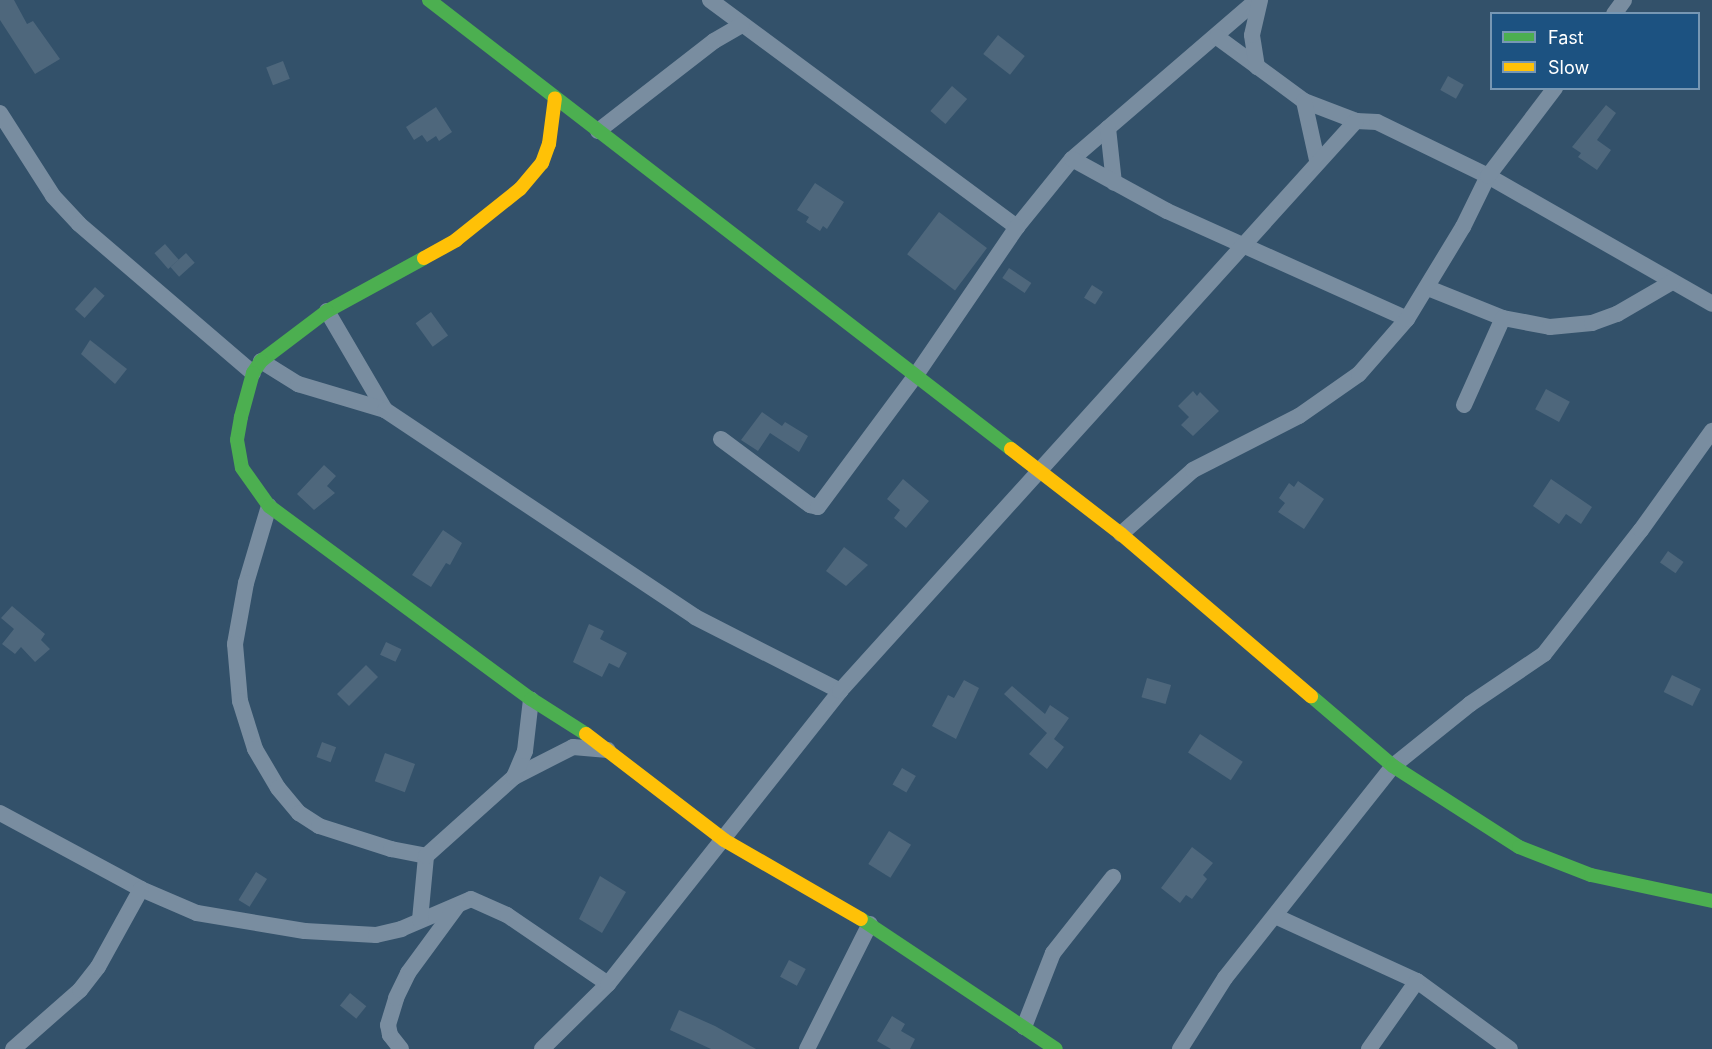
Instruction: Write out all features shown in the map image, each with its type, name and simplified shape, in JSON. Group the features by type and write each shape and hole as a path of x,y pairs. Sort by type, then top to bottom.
{"street":[{"path":"429,0 1121,534 1393,766 1518,847 1591,875 1712,901"},
{"path":"710,0 1017,227"},
{"path":"721,439 810,505 818,507 916,375 1017,227 1072,159 1258,0"},
{"path":"1257,67 1252,35 1258,0"},
{"path":"598,131 714,40 742,25"},
{"path":"1217,37 1304,101 1356,122 1377,122 1488,176 1712,304"},
{"path":"1121,534 1192,470 1289,422 1359,375 1407,319 1428,288 1488,176 1553,90"},
{"path":"555,98 549,144 542,163 520,189 456,240 327,311 257,367 237,440 242,468 269,506 531,699 612,751 724,840 870,924 1056,1049"},
{"path":"1304,101 1317,160"},
{"path":"0,113 53,196 79,224 257,367 298,384 385,410 695,617 840,691"},
{"path":"542,1049 608,984 840,691 1042,472 1244,247 1317,160 1356,122"},
{"path":"1108,128 1114,183"},
{"path":"1072,159 1114,183 1244,247 1407,319"},
{"path":"1428,288 1503,318 1550,327 1592,323 1617,314 1672,282"},
{"path":"327,311 385,410"},
{"path":"1464,405 1503,318"},
{"path":"1180,1049 1226,978 1393,766 1470,704 1544,654 1641,530 1712,431"},
{"path":"269,506 246,583 235,644 240,701 255,749 278,788 299,813 319,826 351,838 426,856"},
{"path":"514,777 525,751 531,699"},
{"path":"420,920 426,856 514,777 573,747 612,751"},
{"path":"0,813 141,889 197,913 305,931 382,935 460,901 471,899 507,915 608,984"},
{"path":"1024,1027 1053,953 1113,877"},
{"path":"13,1049 80,990 98,967 141,889"},
{"path":"401,1049 390,1035 388,1025 396,998 408,973 460,901"},
{"path":"1275,915 1417,981 1510,1049"},
{"path":"807,1049 870,924"},
{"path":"1370,1049 1417,981"}],"building":[{"path":"0,0 14,0 27,24 33,21 60,59 35,74 0,20"},
{"path":"998,35 1025,56 1010,75 983,54"},
{"path":"283,61 290,79 273,85 266,67"},
{"path":"1448,76 1464,85 1456,99 1440,90"},
{"path":"952,86 967,99 945,124 930,111"},
{"path":"1606,105 1616,113 1597,140 1611,150 1597,170 1578,157 1581,153 1572,147"},
{"path":"436,107 452,132 439,141 436,136 427,142 422,135 414,140 406,127"},
{"path":"815,183 844,202 827,229 823,226 820,231 806,222 809,217 797,210"},
{"path":"939,212 987,248 955,290 907,254"},
{"path":"165,244 179,260 168,269 154,253"},
{"path":"186,253 195,263 179,277 170,267"},
{"path":"1009,268 1031,283 1025,293 1002,278"},
{"path":"1092,285 1103,292 1095,305 1084,298"},
{"path":"95,287 105,296 85,318 75,309"},
{"path":"431,312 448,335 433,347 416,323"},
{"path":"90,340 127,369 115,384 81,354"},
{"path":"1546,389 1570,402 1559,422 1535,409"},
{"path":"1193,391 1197,396 1200,392 1219,411 1193,436 1181,425 1189,417 1178,406"},
{"path":"762,412 782,426 785,422 808,436 799,452 770,433 758,451 741,440"},
{"path":"324,465 336,476 327,486 335,493 314,510 297,494"},
{"path":"903,479 929,501 906,528 894,518 900,510 887,499"},
{"path":"1551,479 1592,507 1581,524 1566,514 1559,524 1533,506"},
{"path":"1298,481 1324,499 1304,529 1278,512 1285,503 1279,498 1289,483 1294,487"},
{"path":"443,530 462,543 450,565 446,563 431,587 412,575"},
{"path":"844,547 868,565 846,586 826,571"},
{"path":"1668,551 1684,562 1676,573 1660,562"},
{"path":"12,606 45,634 41,640 50,649 35,662 21,647 15,654 2,644 14,629 1,618"},
{"path":"589,624 604,631 600,639 627,653 619,668 609,663 602,677 573,662"},
{"path":"386,642 401,649 395,662 380,655"},
{"path":"366,665 378,677 349,706 337,694"},
{"path":"1672,675 1701,689 1692,706 1664,692"},
{"path":"1147,678 1171,685 1166,704 1141,697"},
{"path":"964,680 979,688 956,739 932,726 948,695 954,698"},
{"path":"1012,686 1045,714 1050,705 1069,718 1054,739 1064,747 1047,769 1029,754 1047,733 1004,694"},
{"path":"1200,734 1243,762 1231,780 1188,752"},
{"path":"322,742 336,747 331,762 317,757"},
{"path":"385,753 415,764 405,792 375,781"},
{"path":"902,768 916,776 906,792 892,784"},
{"path":"889,831 911,845 890,878 868,864"},
{"path":"1192,847 1213,863 1203,875 1207,879 1192,899 1186,895 1180,903 1161,888"},
{"path":"256,872 267,879 250,907 239,900"},
{"path":"600,876 626,892 602,933 579,919"},
{"path":"789,960 806,969 797,986 780,977"},
{"path":"350,993 366,1006 356,1019 340,1005"},
{"path":"679,1010 715,1026 756,1049 711,1049 670,1030"},
{"path":"892,1016 905,1024 901,1031 915,1039 910,1049 891,1049 877,1041"}],"traffic: fast":[{"path":"429,0 1011,449"},
{"path":"424,258 327,311 261,361 253,373 241,417 237,440 242,468 269,506 531,699 586,734"},
{"path":"1311,696 1393,766 1519,847 1591,875 1712,901"},
{"path":"861,919 1056,1049"}],"traffic: slow":[{"path":"424,258 456,240 520,189 542,163 549,144 555,98"},
{"path":"1011,449 1121,534 1311,696"},
{"path":"586,734 724,840 861,919"}]}
